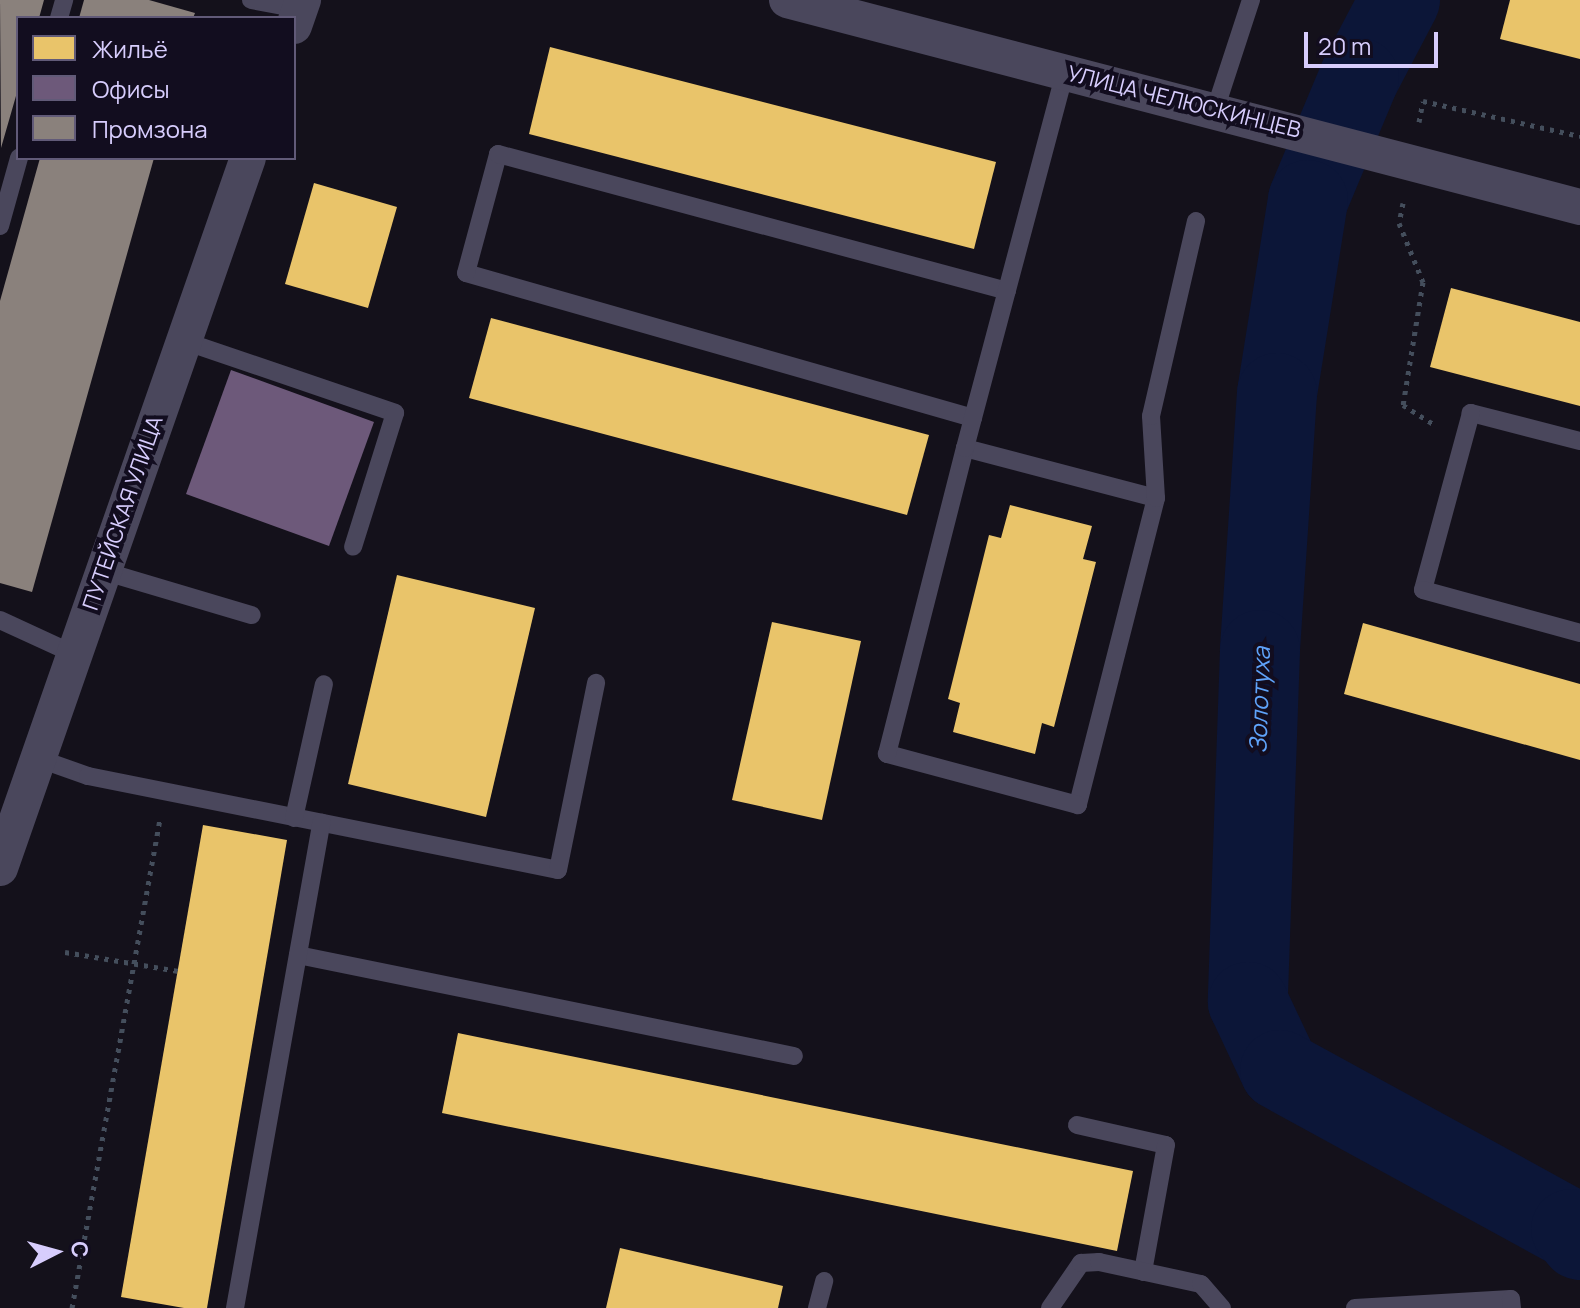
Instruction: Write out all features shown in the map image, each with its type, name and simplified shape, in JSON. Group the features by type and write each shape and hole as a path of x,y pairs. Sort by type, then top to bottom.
{"street":[{"name":"УЛИЦА ЧЕЛЮСКИНЦЕВ","path":"787,0 1580,207"},
{"name":"ПУТЕЙСКАЯ УЛИЦА","path":"0,868 247,160"}],"lane":[{"path":"251,0 299,12"},
{"path":"1215,110 1251,0"},
{"path":"1065,72 887,754 1078,805 1156,498 1151,416 1196,221"},
{"path":"973,418 466,273 498,154 1007,291"},
{"path":"0,226 18,160"},
{"path":"184,341 395,413 353,547"},
{"path":"1580,441 1471,413 1423,590 1580,633"},
{"path":"965,448 1156,498"},
{"path":"103,571 252,615"},
{"path":"0,620 74,654"},
{"path":"37,758 88,776 558,870 596,683"},
{"path":"294,818 324,684"},
{"path":"235,1308 321,823"},
{"path":"298,955 794,1056"},
{"path":"1077,1125 1166,1145 1143,1272"},
{"path":"1050,1308 1081,1263 1201,1284 1222,1308"},
{"path":"817,1308 824,1281"},
{"path":"1355,1308 1511,1299 1512,1308"}],"path":[{"path":"1463,442 1403,405 1423,282 1399,223 1423,101 1580,136"},
{"path":"72,1308 166,792"},
{"path":"65,952 178,971"}],"building: Жильё":[{"path":"1510,0 1580,0 1580,59 1500,39"},
{"path":"550,47 996,162 974,249 529,134"},
{"path":"314,183 397,207 368,308 285,284"},
{"path":"1451,288 1580,322 1580,406 1430,367"},
{"path":"491,318 929,435 907,515 469,398"},
{"path":"1010,505 1092,526 1083,559 1096,562 1054,727 1042,723 1035,754 953,732 960,703 948,699 989,535 1001,538"},
{"path":"397,575 535,608 486,817 348,784"},
{"path":"772,622 861,641 822,820 732,800"},
{"path":"1363,623 1580,684 1580,760 1344,694"},
{"path":"203,825 287,840 207,1308 184,1308 121,1297"},
{"path":"458,1033 1133,1171 1117,1251 442,1113"},
{"path":"620,1248 783,1286 778,1308 606,1308"}],"building: Офисы":[{"path":"231,370 374,422 329,546 186,494"}],"building: Промзона":[{"path":"0,0 44,0 40,16 16,16 16,96 1,148"},
{"path":"84,0 149,0 195,13 194,16 80,16"},
{"path":"39,160 153,160 32,592 0,583 0,301"}],"waterway":[{"name":"Золотуха","path":"1400,0 1359,78 1308,200 1277,393 1260,650 1248,1002 1280,1070 1571,1229 1580,1240"}]}
